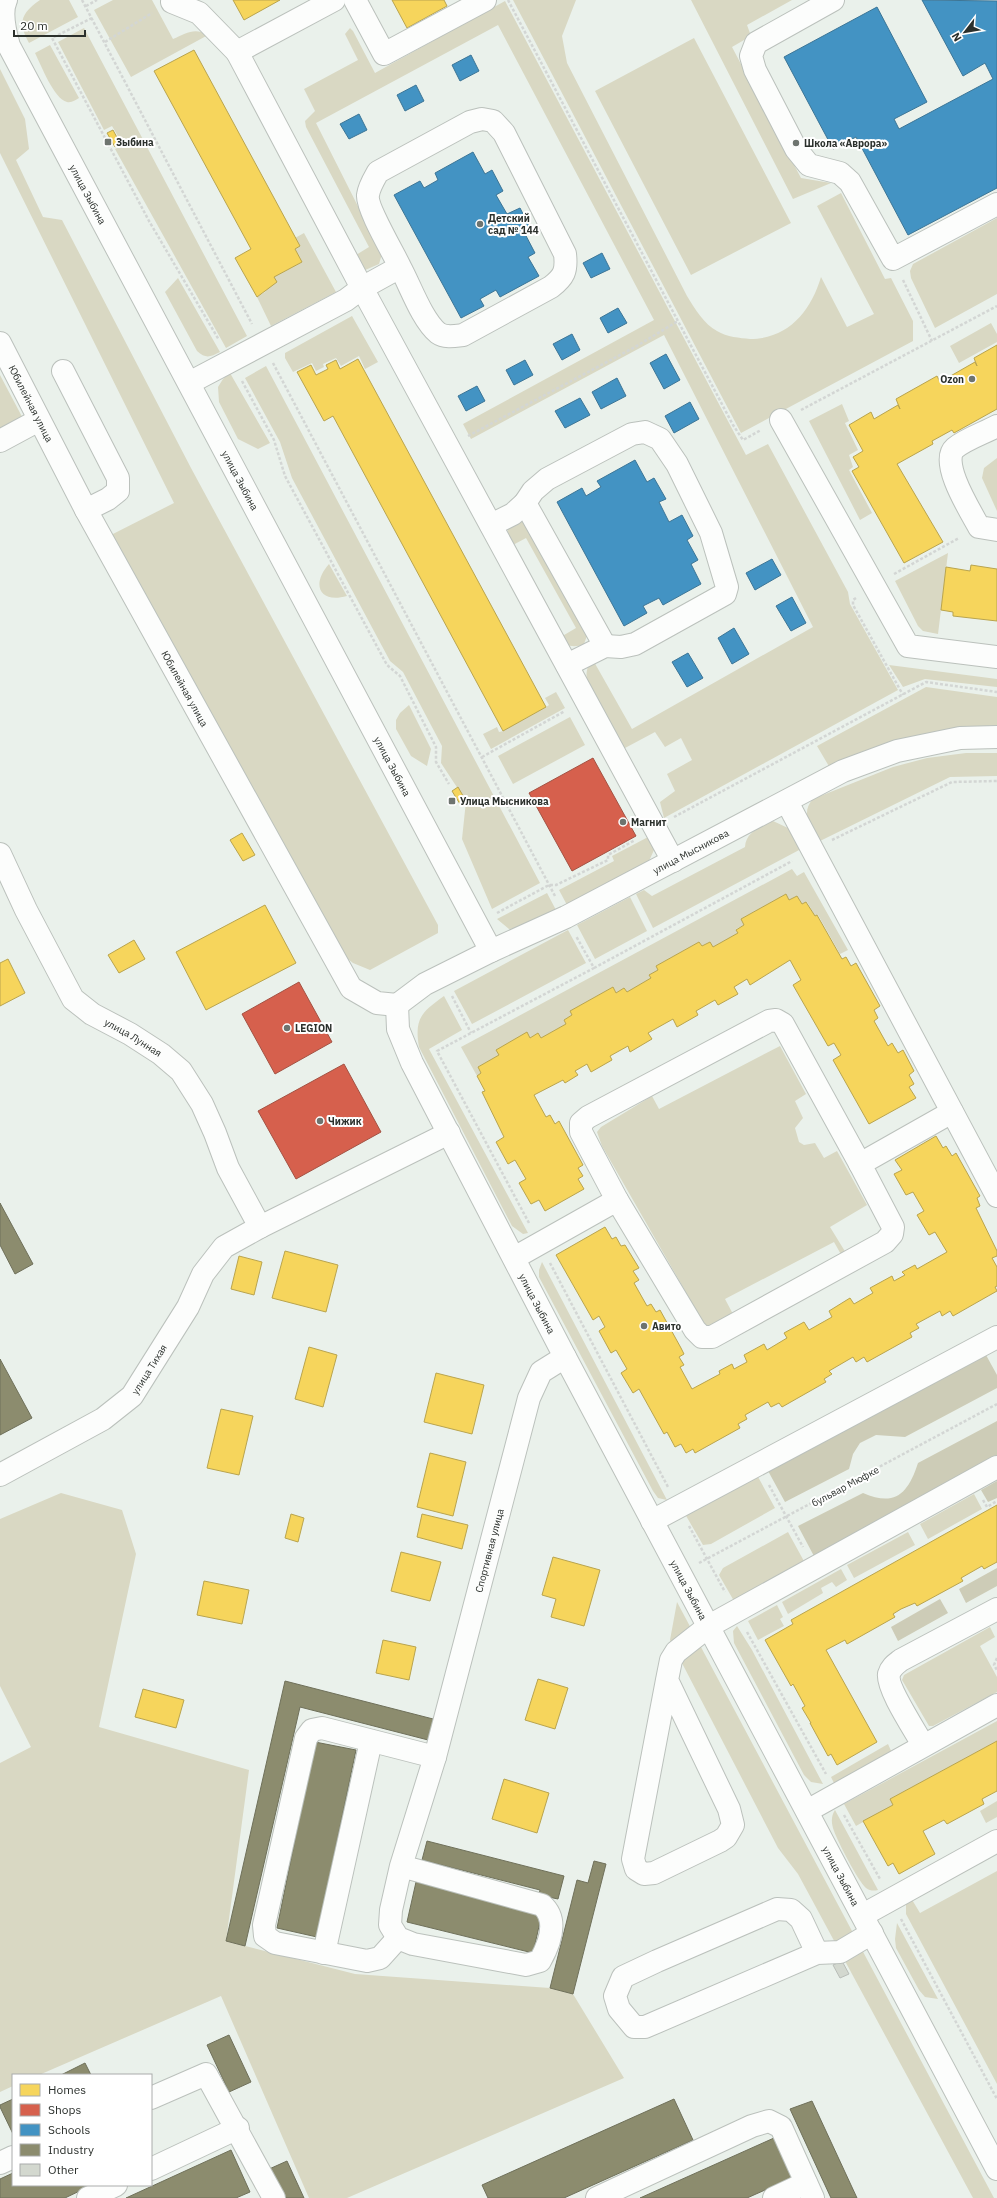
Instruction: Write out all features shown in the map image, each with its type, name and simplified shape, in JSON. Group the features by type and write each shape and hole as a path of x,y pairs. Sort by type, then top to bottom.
{"street":[{"path":"237,52 334,0"},
{"path":"355,0 384,54 485,0"},
{"path":"833,0 756,43 752,56 755,70 796,149 809,166 840,173 850,182 894,259 997,204"},
{"path":"172,2 199,13 237,52 362,288 566,666 656,827 673,861"},
{"name":"улица Зыбина","path":"3,14 9,46 491,951"},
{"path":"482,119 493,121 504,133 565,254 567,269 562,279 552,287 469,331 451,337 439,334 429,322 400,267 371,208 367,196 372,182 378,172 470,122 482,119"},
{"path":"189,383 346,300 362,288 400,267"},
{"name":"Юбилейная улица","path":"0,343 38,420 86,510 351,988 377,1003 397,1005"},
{"path":"63,371 118,478 118,491 108,499 86,510"},
{"path":"0,441 38,420"},
{"path":"781,420 908,646 997,657"},
{"path":"988,529 952,472 949,460 954,448 997,426"},
{"path":"491,525 513,514 525,503 533,491 547,479 632,434 645,432 660,439 677,464 711,533 727,587 725,594 635,644 621,647 605,646 566,666"},
{"path":"525,503 605,646"},
{"name":"улица Мысникова","path":"397,1005 425,984 491,951 566,917 787,802 843,770 897,751 960,738 997,737"},
{"path":"787,802 997,1196"},
{"name":"улица Лунная","path":"0,854 26,910 73,998 92,1014 130,1034 161,1054 180,1071 202,1104 228,1168 260,1226"},
{"name":"улица Зыбина","path":"397,1005 398,1029 412,1063 565,1357 997,2169"},
{"path":"776,1020 783,1024 893,1227 892,1234 885,1242 712,1337 702,1337 695,1330 617,1200 581,1132 581,1123 595,1113 769,1021 776,1020"},
{"path":"860,1164 952,1112"},
{"name":"улица Тихая","path":"0,1475 103,1419 132,1396 188,1307 203,1274 224,1247 260,1226 449,1133"},
{"path":"514,1258 617,1200"},
{"path":"652,1521 997,1337"},
{"name":"Спортивная улица","path":"398,1938 390,1926 391,1910 401,1866 436,1757 529,1398 541,1372 565,1357"},
{"path":"667,1680 729,1809 732,1825 726,1837 720,1841 654,1873 644,1874 636,1869 633,1859 667,1680 671,1660 676,1652 709,1626 997,1467"},
{"path":"923,1745 891,1687 888,1676 893,1666 901,1660 997,1608"},
{"path":"807,1811 997,1705"},
{"path":"401,1866 542,1905 549,1912 552,1923 547,1949 540,1961 526,1965 413,1944 398,1938 380,1958 366,1961 275,1943 265,1936 264,1924 306,1738 312,1730 322,1728 436,1757"},
{"path":"324,1953 371,1741"},
{"path":"817,1953 801,1919 791,1910 777,1909 657,1961 624,1977 615,1996 619,2009 634,2027 645,2027 817,1953 840,1952 868,1924 997,1841"},
{"path":"152,2098 206,2074 238,2128 273,2197"},
{"path":"598,2198 752,2126 769,2121 781,2127 809,2191 774,2198"},
{"path":"152,2169 238,2128"},
{"path":"0,2162 12,2157"},
{"path":"88,2198 114,2186"}],"path":[{"path":"82,0 594,968"},
{"path":"86,6 97,0"},
{"path":"508,0 678,321 743,440 997,306"},
{"path":"105,42 137,21 172,2"},
{"path":"92,18 52,38 149,221 231,360 274,440 286,476 387,665 400,676 436,747 436,762 449,784"},
{"path":"894,259 932,341"},
{"path":"448,447 635,347 678,321"},
{"path":"874,585 988,529"},
{"path":"477,924 549,885 556,885 608,860 608,855 656,827 926,682 997,692"},
{"path":"482,757 585,700"},
{"path":"678,1507 437,1051 813,849 952,782 997,781"},
{"path":"441,976 471,1033"},
{"name":"бульвар Мюфке","path":"693,1567 997,1404"},
{"path":"758,1464 814,1567"},
{"path":"997,1658 994,1665 997,1670"}],"green space":[{"path":"40,0 69,0 78,17 29,43 23,30 23,19 28,10"},
{"path":"113,0 152,0 173,39 195,31 208,35 131,77 94,10"},
{"path":"513,0 576,0 562,36 567,63 687,296 700,316 712,328 721,333 738,338 764,338 776,334 796,321 804,312 817,289 821,277 847,327 874,314 817,206 841,193 885,279 891,278 913,321 913,341 741,433"},
{"path":"691,0 792,0 747,25 751,36 732,47 801,178 831,183 793,199"},
{"path":"505,1 746,455 768,444 848,592 850,604 898,690 664,818 660,802 675,791 667,774 692,760 681,738 665,747 655,732 625,748 619,744 600,714 589,689 587,678 588,668 593,660 632,729 813,627 664,335 471,439 463,424 654,320 498,25 316,123 382,254 379,264 363,271 356,255 369,247 306,127 305,121 315,111 304,89 358,60 345,34 350,28 375,73"},
{"path":"84,28 247,336 226,348 115,149 123,145 112,126 104,130 58,42"},
{"path":"694,38 791,223 691,275 595,91"},
{"path":"50,45 79,98 73,101 67,102 62,100 57,95 48,81 35,53"},
{"path":"0,69 25,119 29,149 16,160 43,217 62,220 191,468 438,925 438,933 370,970 353,963 340,953 109,536 174,503 0,153"},
{"path":"997,218 997,294 935,328 911,278 910,271 913,264"},
{"path":"304,233 336,292 271,326 257,297 265,292 274,277 302,262 295,249 300,246 295,238"},
{"path":"178,278 220,352 206,356 197,351 165,292"},
{"path":"352,316 378,362 365,369 359,356 341,366 336,358 323,364 324,367 316,371 312,363 293,372 285,358 285,353"},
{"path":"991,323 997,334 997,342 959,363 950,346"},
{"path":"266,366 540,883 492,909 462,839 466,801 441,763 442,746 403,672 390,661 292,478 280,442 245,378"},
{"path":"230,373 270,443 258,449 238,439 219,402 218,387 223,379"},
{"path":"0,375 28,428 0,445"},
{"path":"842,404 849,421 845,423 858,450 849,455 853,467 849,470 872,513 860,520 809,421"},
{"path":"997,458 997,511 982,478 984,468"},
{"path":"521,520 528,522 588,633 584,644 570,646 561,641 559,638 576,628 526,538 511,546 507,535 508,529"},
{"path":"948,553 938,634 923,631 918,626 895,581"},
{"path":"329,564 347,596 337,598 330,597 324,595 321,590 319,585 320,579 323,571"},
{"path":"889,665 997,679 997,687 925,679 903,687"},
{"path":"926,687 997,697 997,725 939,731 830,768 817,746"},
{"path":"556,692 565,708 491,749 483,734 497,727 499,732 503,731 546,707 549,705 545,698"},
{"path":"409,705 431,749 427,766 411,756 396,729 396,720 400,713"},
{"path":"570,717 585,745 513,784 498,756"},
{"path":"966,753 997,753 997,776 950,777 818,842 807,815 807,809 813,799 893,767 927,758"},
{"path":"773,821 788,828 801,849 653,928 636,894 644,890 652,896 745,847 748,837 754,831"},
{"path":"650,836 654,850 649,861 567,905 559,890 614,861 612,856"},
{"path":"792,869 797,876 804,872 848,950 840,954 818,915 815,916 807,902 802,904 797,896 789,900 786,894 741,919 744,925 736,929 738,933 713,947 710,942 702,946 699,942 656,966 658,970 649,975 651,978 627,992 624,988 616,993 613,987 570,1011 572,1015 564,1020 566,1024 541,1038 538,1033 530,1038 527,1033 499,1055 478,1067 481,1073 477,1076 461,1047"},
{"path":"547,893 556,910 519,928 509,929 497,919"},
{"path":"630,897 647,931 595,959 577,925"},
{"path":"568,930 586,963 472,1024 454,991"},
{"path":"444,996 462,1030 429,1049 528,1233 523,1234 512,1226 419,1047 418,1029 421,1017 430,1007"},
{"path":"780,1046 806,1094 795,1101 803,1118 795,1128 799,1142 804,1145 815,1143 824,1158 837,1151 867,1205 830,1227 846,1253 843,1258 834,1242 725,1299 734,1316 707,1329 602,1146 597,1132 601,1127 652,1096 659,1109"},
{"path":"542,1262 667,1500 658,1498 653,1491 539,1277 539,1270"},
{"path":"986,1355 997,1375 997,1388 905,1437 876,1435 860,1443 853,1454 849,1469 785,1502 767,1469"},
{"path":"997,1421 997,1458 815,1558 798,1526 863,1493 884,1499 899,1495 910,1483 918,1463"},
{"path":"757,1475 775,1508 711,1544 703,1545 685,1514"},
{"path":"997,1481 997,1498 988,1502 981,1490"},
{"path":"61,1493 122,1510 136,1554 99,1727 249,1770 226,1941 355,1974 550,1988 573,1994 624,2078 347,2198 309,2198 221,1996 41,2074 12,2074 12,2086 0,2092 0,1763 31,1747 0,1686 0,1519"},
{"path":"974,1494 982,1509 928,1539 920,1524"},
{"path":"788,1532 805,1563 734,1601 719,1575 723,1568"},
{"path":"908,1532 915,1545 854,1578 847,1565"},
{"path":"997,1568 997,1586 966,1603 959,1589"},
{"path":"841,1569 847,1580 836,1587 832,1582 821,1588 823,1593 788,1614 782,1602"},
{"path":"940,1599 948,1613 898,1641 891,1627"},
{"path":"677,1602 994,2198 973,2198 798,1874 778,1848 670,1640"},
{"path":"777,1605 783,1617 780,1619 784,1626 758,1640 748,1621"},
{"path":"737,1626 752,1650 823,1784 811,1782 804,1775 734,1643 733,1631"},
{"path":"990,1627 995,1637 980,1646 997,1677 997,1692 933,1726 929,1726 902,1680 904,1675"},
{"path":"997,1721 997,1741 890,1799 893,1805 856,1826 844,1804"},
{"path":"888,1744 892,1753 835,1785 831,1777"},
{"path":"997,1801 997,1817 986,1823 980,1811"},
{"path":"835,1810 878,1890 869,1890 866,1888 848,1861 833,1828 832,1817"},
{"path":"997,1871 997,2084 906,1914 906,1903 911,1898 920,1913"},
{"path":"897,1923 938,1999 925,1997 919,1990 896,1948 895,1939"}],"building: Homes":[{"path":"233,0 280,0 244,20"},
{"path":"392,0 444,0 447,6 407,28"},
{"path":"194,50 300,246 295,249 302,262 274,277 277,282 257,297 235,258 251,249 154,71"},
{"path":"113,130 120,143 115,147 107,133"},
{"path":"997,345 997,409 954,433 952,430 932,441 933,444 897,464 943,542 904,563 852,471 859,467 853,457 863,451 849,425 871,412 874,419 898,405 900,409 896,399 937,376 940,382 975,362 977,366 974,358"},
{"path":"358,359 546,707 503,731 333,416 324,421 297,372 311,365 316,375 328,369 326,365 336,360 340,369"},
{"path":"971,565 997,569 997,621 953,616 953,612 941,610 946,567 970,571"},
{"path":"458,787 466,801 460,804 452,791"},
{"path":"242,833 255,855 243,861 230,840"},
{"path":"786,894 789,900 797,896 802,904 806,902 815,916 817,915 842,959 846,957 851,966 856,963 880,1006 874,1010 878,1018 874,1021 888,1046 892,1043 898,1053 903,1050 914,1071 909,1075 914,1084 909,1087 916,1098 869,1124 833,1060 841,1055 834,1043 828,1046 793,985 801,980 790,960 750,985 747,979 734,987 738,994 718,1005 715,1000 696,1011 698,1015 677,1027 673,1019 648,1033 652,1039 630,1052 628,1046 610,1056 612,1060 591,1072 587,1064 575,1071 578,1075 565,1083 563,1080 534,1095 546,1117 550,1115 555,1124 559,1121 583,1165 578,1168 583,1176 578,1179 584,1189 545,1211 539,1200 531,1204 519,1183 526,1179 515,1160 508,1164 496,1142 504,1137 482,1092 485,1091 477,1076 481,1073 478,1067 499,1055 496,1050 527,1032 530,1038 538,1033 541,1038 566,1024 564,1020 572,1015 570,1011 613,987 616,993 624,988 627,992 651,978 649,975 658,970 656,966 699,942 702,946 710,942 713,947 738,933 736,930 744,925 741,919"},
{"path":"265,905 296,963 206,1010 176,952"},
{"path":"134,940 145,959 119,973 108,955"},
{"path":"8,959 25,993 0,1006 0,963"},
{"path":"936,1136 943,1148 946,1146 952,1156 956,1153 980,1196 977,1198 980,1206 976,1208 997,1251 997,1256 992,1258 997,1267 997,1286 995,1287 997,1291 953,1316 950,1311 942,1316 940,1311 916,1324 919,1328 910,1333 912,1337 867,1362 864,1357 856,1362 853,1357 829,1371 832,1374 824,1379 826,1382 782,1407 779,1403 771,1407 768,1402 745,1415 747,1419 738,1424 740,1428 695,1453 693,1449 686,1453 681,1444 675,1447 667,1432 664,1434 639,1389 633,1393 621,1373 627,1369 616,1350 611,1353 599,1331 605,1327 599,1316 593,1320 556,1255 605,1227 612,1239 616,1237 621,1246 625,1245 639,1268 633,1271 639,1280 634,1283 647,1306 651,1304 656,1312 660,1310 681,1348 684,1354 679,1357 684,1365 680,1367 692,1389 720,1374 719,1371 732,1364 734,1369 747,1362 744,1355 764,1344 767,1350 787,1338 784,1333 804,1322 809,1330 832,1317 829,1311 850,1298 854,1304 873,1293 870,1288 892,1276 894,1281 905,1275 902,1272 915,1265 917,1269 947,1252 935,1232 929,1235 917,1215 924,1211 913,1192 906,1195 894,1174 902,1170 895,1160"},
{"path":"285,1251 338,1265 326,1312 272,1298"},
{"path":"239,1256 262,1262 254,1295 231,1289"},
{"path":"309,1347 337,1355 323,1407 295,1399"},
{"path":"436,1373 484,1385 472,1434 424,1422"},
{"path":"221,1409 253,1416 239,1475 207,1468"},
{"path":"430,1453 466,1462 453,1516 417,1507"},
{"path":"997,1505 997,1562 984,1569 982,1566 961,1578 963,1581 917,1606 915,1603 901,1609 893,1614 895,1617 847,1644 845,1640 826,1650 877,1742 837,1765 831,1754 828,1756 802,1708 805,1706 793,1684 791,1686 765,1640 793,1624 791,1620"},
{"path":"291,1514 304,1518 298,1542 285,1538"},
{"path":"422,1514 468,1525 462,1549 417,1537"},
{"path":"401,1552 441,1562 430,1601 391,1591"},
{"path":"553,1557 600,1570 584,1626 551,1617 556,1599 542,1595"},
{"path":"204,1581 249,1590 242,1624 197,1615"},
{"path":"383,1640 416,1647 409,1680 376,1673"},
{"path":"538,1679 568,1688 555,1729 525,1720"},
{"path":"143,1689 184,1700 176,1728 135,1717"},
{"path":"997,1741 997,1791 982,1799 984,1804 947,1824 944,1820 923,1831 935,1854 899,1874 893,1863 888,1866 863,1821 893,1805 890,1799"},
{"path":"504,1779 549,1793 537,1833 492,1819"}],"building: Shops":[{"path":"593,758 636,836 572,871 529,793"},
{"name":"LEGION","path":"299,982 332,1042 275,1074 242,1014"},
{"name":"Чижик","path":"344,1064 381,1132 296,1179 258,1111"}],"building: Schools":[{"path":"922,0 997,1 997,188 908,235 856,137 833,149 784,57 877,7 927,102 894,119 899,129 993,79 985,63 963,76"},
{"path":"471,55 479,71 460,81 452,65"},
{"path":"416,85 424,101 405,111 397,95"},
{"path":"359,114 367,130 349,139 340,124"},
{"path":"473,152 485,174 492,170 503,191 496,195 507,214 520,208 531,229 524,232 535,253 528,257 539,276 500,297 496,290 480,299 484,306 461,318 394,195 420,181 424,188 438,180 435,173"},
{"path":"602,253 610,269 591,278 583,263"},
{"path":"618,308 627,323 608,333 600,318"},
{"path":"572,334 580,350 562,360 553,344"},
{"path":"666,354 680,380 664,389 650,363"},
{"path":"525,360 533,375 514,385 506,370"},
{"path":"617,378 626,396 601,409 592,392"},
{"path":"477,386 485,401 466,411 458,396"},
{"path":"580,398 590,415 565,428 555,411"},
{"path":"690,402 699,419 674,433 665,416"},
{"path":"635,460 647,482 654,478 666,499 659,502 669,522 682,515 693,536 687,540 698,560 691,564 701,584 663,605 659,598 643,606 647,613 624,626 557,502 582,488 586,496 601,487 597,481"},
{"path":"772,559 781,575 755,590 746,573"},
{"path":"792,597 806,623 791,631 776,606"},
{"path":"734,628 749,654 732,664 718,638"},
{"path":"688,653 703,678 687,687 672,662"}],"building: Industry":[{"path":"0,1203 33,1264 15,1274 0,1245"},
{"path":"0,1359 32,1418 0,1435"},
{"path":"285,1681 437,1720 432,1741 300,1707 245,1946 226,1941"},
{"path":"315,1742 356,1750 317,1937 277,1928"},
{"path":"427,1841 564,1876 558,1899 539,1895 540,1890 422,1860"},
{"path":"594,1861 606,1864 573,1994 550,1988 577,1880 588,1883"},
{"path":"416,1882 542,1913 533,1953 407,1922"},
{"path":"229,2035 251,2082 229,2092 207,2045"},
{"path":"85,2063 90,2074 63,2074"},
{"path":"12,2099 12,2132 0,2107 0,2105"},
{"path":"674,2099 693,2140 564,2198 488,2198 482,2185"},
{"path":"812,2101 857,2198 831,2198 790,2109"},
{"path":"774,2138 792,2178 747,2198 640,2198"},
{"path":"231,2150 250,2192 236,2198 126,2198"},
{"path":"287,2161 304,2198 280,2198 267,2170"},
{"path":"12,2173 12,2186 90,2186 65,2198 0,2198 0,2179"}],"building: Other":[{"path":"842,1961 849,1974 840,1978 833,1965"}],"place":[{"name":"Зыбина","path":"108,142"},
{"name":"Школа «Аврора»","path":"796,143"},
{"name":"Детский сад № 144","path":"480,224"},
{"name":"Ozon","path":"972,379"},
{"name":"Улица Мысникова","path":"452,801"},
{"name":"Магнит","path":"623,822"},
{"name":"LEGION","path":"287,1028"},
{"name":"Чижик","path":"320,1121"},
{"name":"Авито","path":"644,1326"}]}
